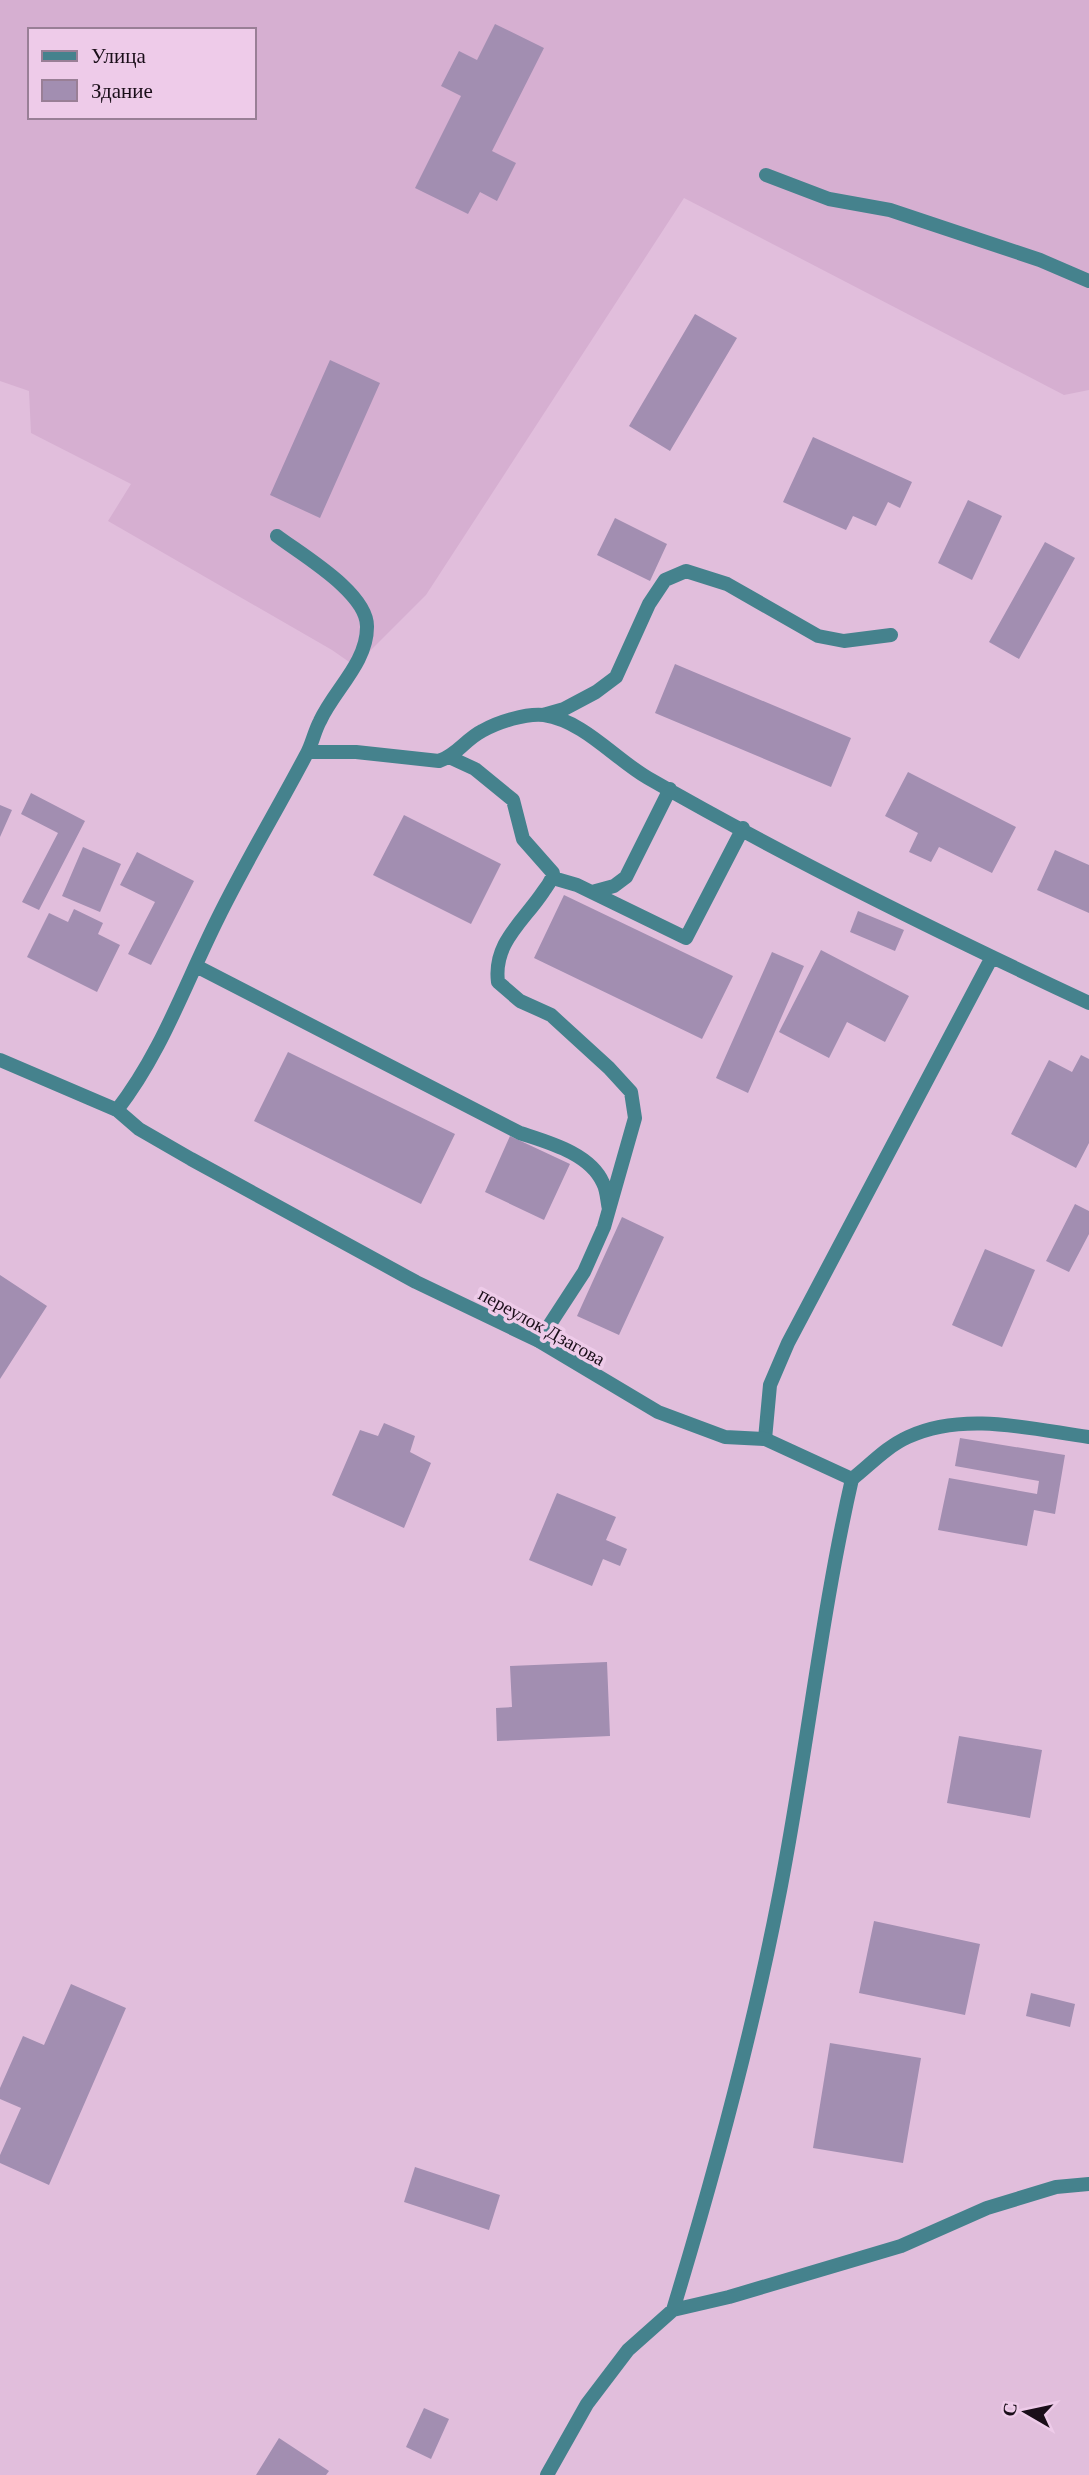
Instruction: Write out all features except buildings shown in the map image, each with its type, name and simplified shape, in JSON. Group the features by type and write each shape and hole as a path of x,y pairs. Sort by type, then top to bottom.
{"street":[{"path":"766,175 829,199 890,210 1040,260 1089,281"},
{"path":"117,1110 159,1046 253,849 309,752 321,718 355,666 365,643 368,625 362,608 348,591 277,536"},
{"path":"309,752 356,752 439,761 449,757 481,731 513,719 543,715 585,698 616,677 649,604 665,580 686,571 727,584 818,636 844,641 891,635"},
{"path":"543,715 578,729 646,777 992,957 1089,1003"},
{"path":"449,757 475,769 513,800 523,839 536,857 549,866 553,878"},
{"path":"592,892 614,886 626,877 670,789"},
{"path":"553,878 592,892 686,938 743,828"},
{"path":"539,1341 584,1272 609,1211 635,1118 631,1092 551,1014 520,1001 498,982 496,967 503,942 553,878"},
{"path":"765,1439 770,1385 788,1343 992,957"},
{"path":"196,967 520,1133 562,1148 588,1165 603,1182 609,1211"},
{"name":"переулок Дзагова","path":"0,1060 117,1110 139,1129 191,1159 416,1282 539,1341 658,1412 725,1437 765,1439 852,1479"},
{"path":"673,2310 734,2102 778,1901 836,1552 852,1479 887,1449 933,1428 964,1424 1005,1425 1089,1437"},
{"path":"547,2475 587,2404 628,2350 673,2310 729,2297 901,2246 987,2208 1056,2187 1089,2184"}],"shaded area":[{"path":"0,0 1089,0 1089,390 1064,395 684,198 426,595 355,666 332,650 108,521 131,484 31,433 29,391 0,381"}]}
